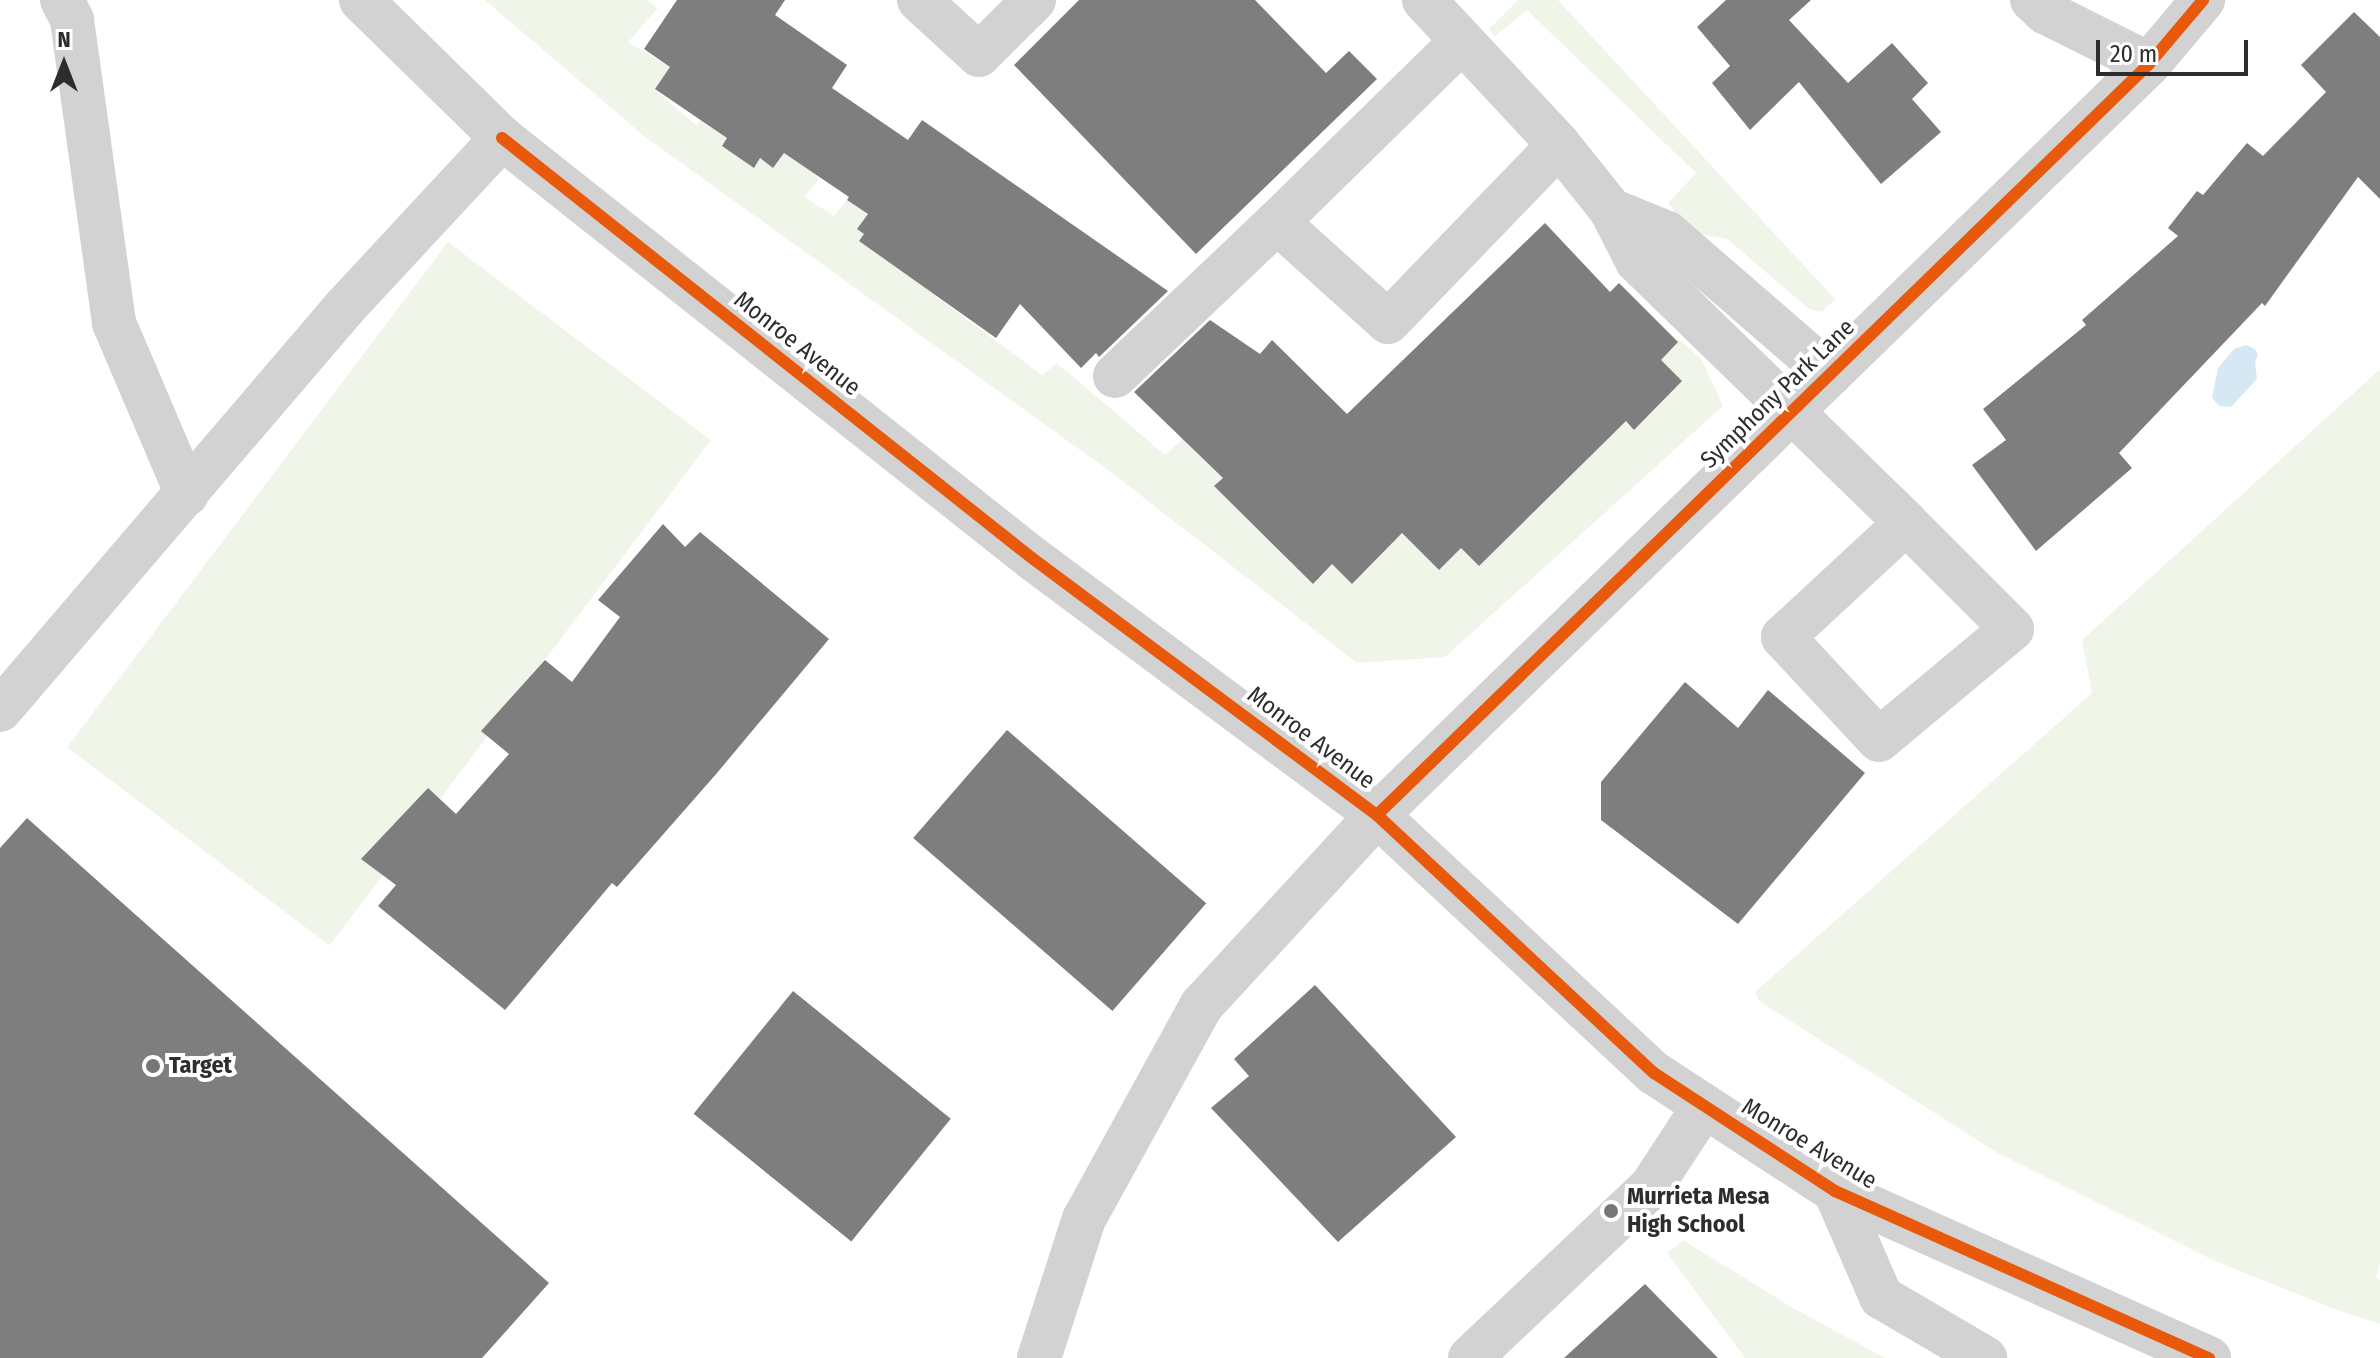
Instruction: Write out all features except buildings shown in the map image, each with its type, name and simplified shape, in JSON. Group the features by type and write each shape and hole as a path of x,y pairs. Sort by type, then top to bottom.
{"street":[{"path":"62,0 72,20 77,48 114,323 187,494"},
{"name":"Monroe Avenue","path":"361,0 502,138 1032,558 1377,815 1654,1073 1835,1191 2209,1358"},
{"path":"919,0 979,55 1034,0"},
{"path":"1424,0 1559,145 1611,210 1637,261 1906,523 2012,629 1879,740 1783,637 1906,523"},
{"path":"2032,0 2045,12 2149,64"},
{"name":"Symphony Park Lane","path":"1039,1358 1084,1219 1201,1006 1377,815 2149,64 2203,0"},
{"path":"1115,376 1462,41"},
{"path":"0,710 345,307 502,138"},
{"path":"1277,222 1388,322 1559,145"},
{"path":"1611,210 1667,233 1830,374"},
{"path":"1663,286 1693,254"},
{"path":"1470,1358 1651,1187 1704,1106"},
{"path":"1835,1191 1881,1297 1985,1358"}],"shaded area":[{"path":"485,0 647,0 658,8 628,42 670,67 655,90 697,126 716,85 749,108 722,146 754,167 760,158 773,168 784,153 814,173 819,179 804,197 834,216 847,200 868,214 858,229 946,276 934,295 1042,375 1057,363 1165,455 1199,424 1223,478 1215,486 1313,584 1332,564 1352,583 1402,533 1439,570 1461,548 1479,566 1590,457 1607,403 1634,429 1681,381 1659,360 1679,339 1702,360 1723,406 1445,657 1357,663 1108,470 644,136"},
{"path":"1518,0 1558,0 1835,299 1822,312 1809,309 1727,239 1690,232 1668,203 1696,173 1527,10 1495,36 1489,29"},
{"path":"448,242 711,440 330,946 67,748"},
{"path":"2380,369 2380,1263 2376,1278 2380,1280 2380,1324 2334,1309 2213,1260 1996,1152 1759,1001 1755,992 2092,693 2082,640"},
{"path":"1683,1240 1793,1308 1885,1358 1745,1358 1667,1253"}],"water":[{"path":"2246,345 2255,349 2258,355 2255,362 2257,379 2231,407 2219,406 2212,398 2218,368 2234,349"}],"cycle path":[{"path":"1377,815 2149,64 2203,0"},
{"path":"502,138 1032,558 1377,815 1654,1073 1835,1191 2209,1358"}],"place":[{"name":"Target","path":"153,1066"},
{"name":"Murrieta Mesa High School","path":"1611,1211"}]}
